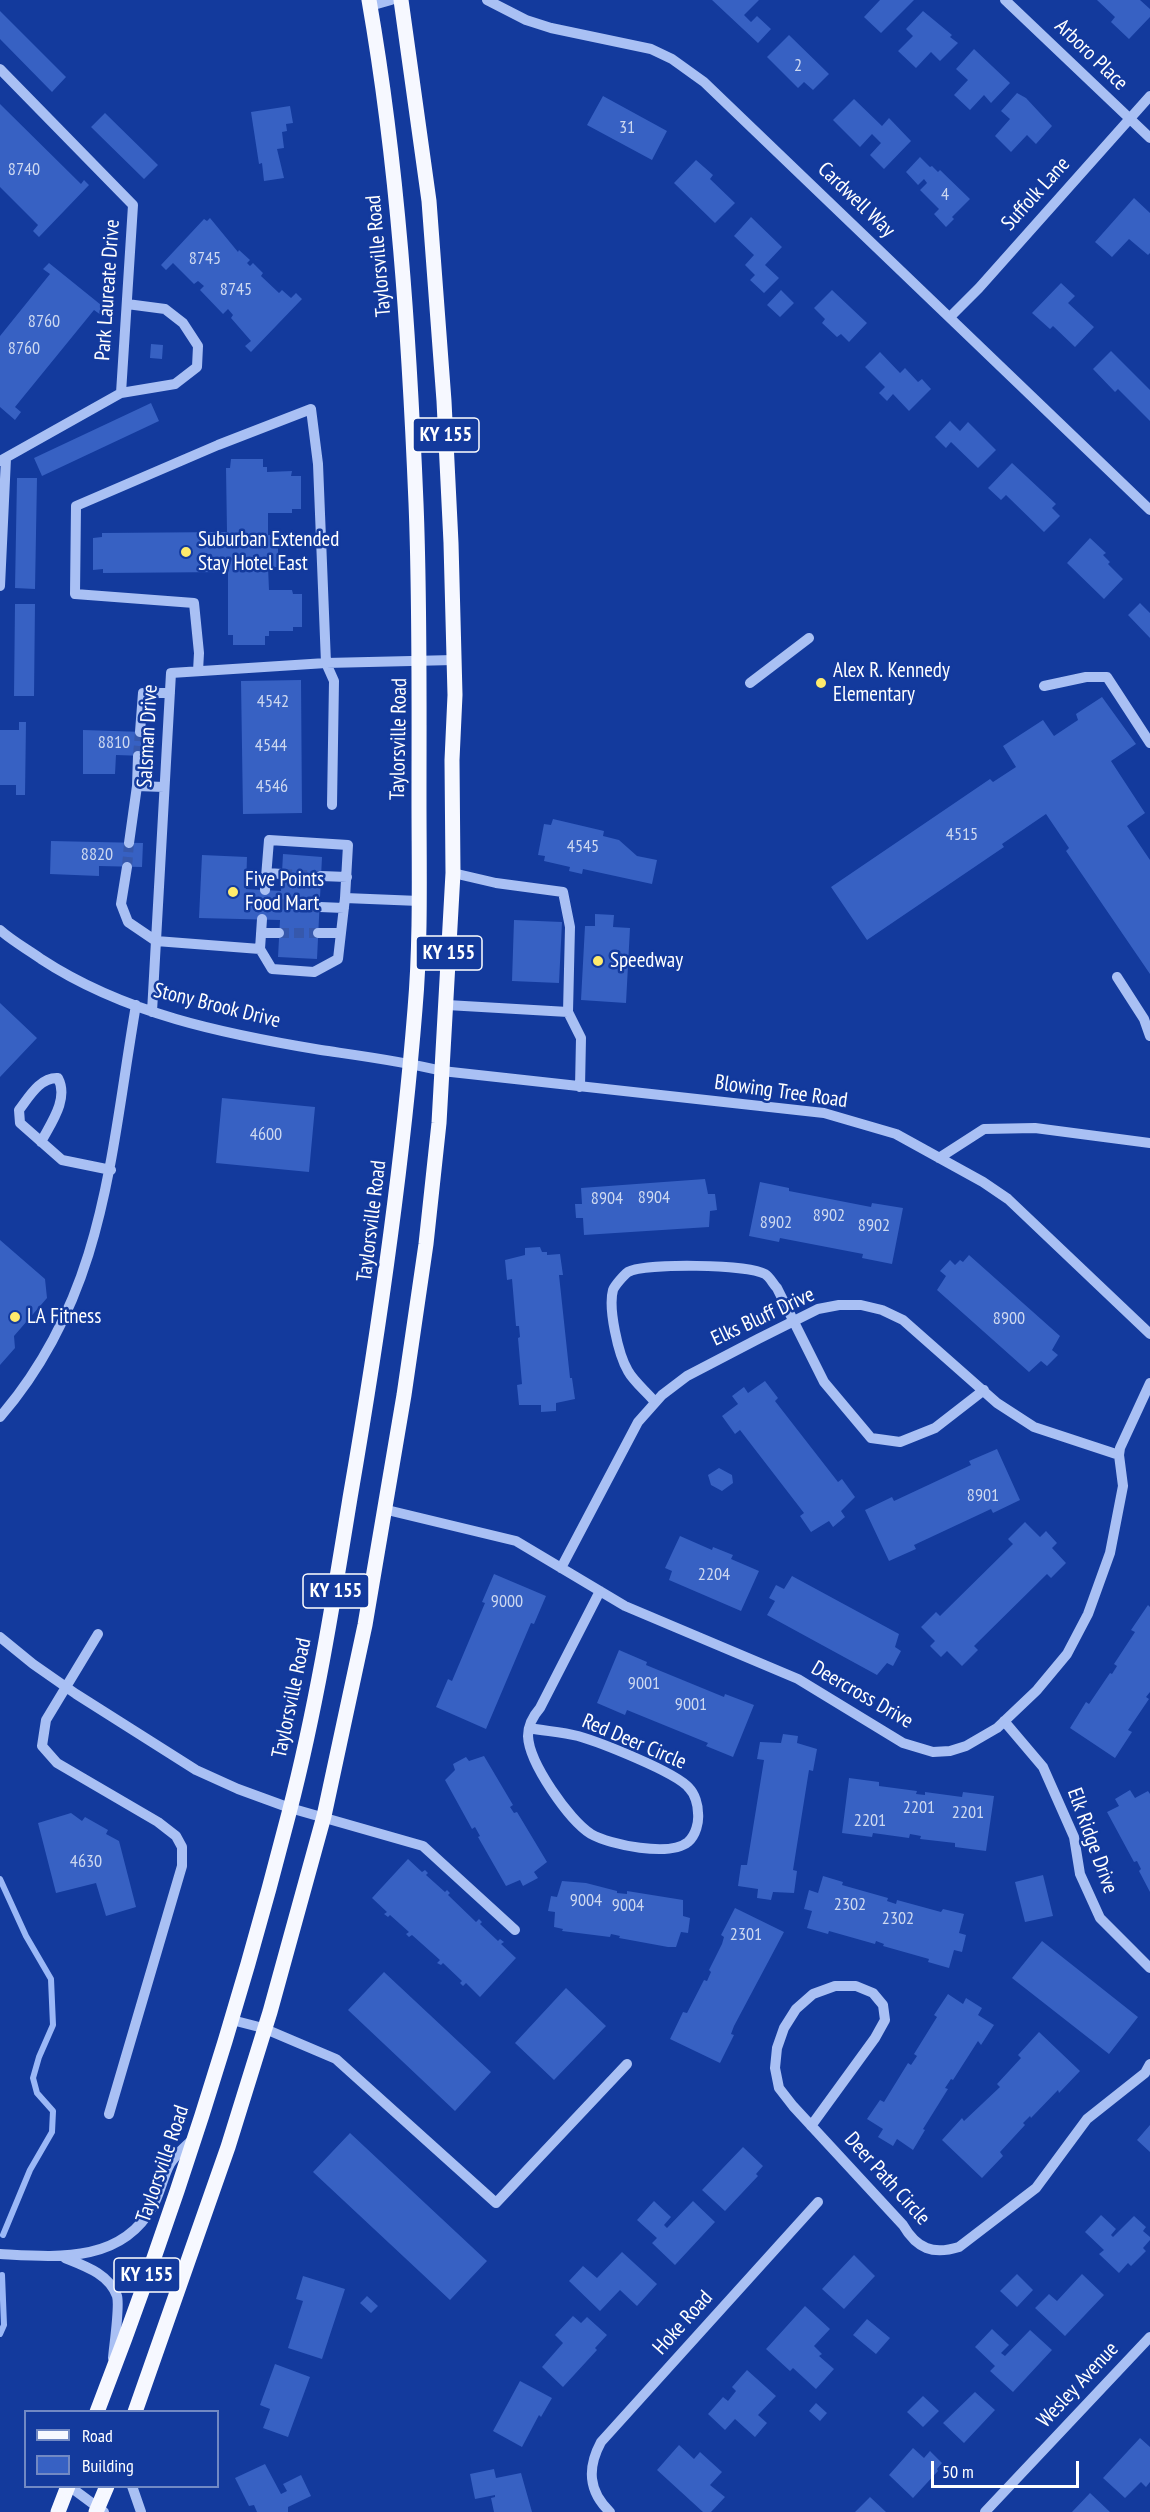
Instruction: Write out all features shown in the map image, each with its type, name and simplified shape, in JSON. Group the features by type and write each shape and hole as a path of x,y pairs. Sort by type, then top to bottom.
{"main road":[{"name":"KY 155","path":"136,2410 228,2147 324,1816 365,1625 404,1395 426,1244 439,1123 447,1005 453,873 454,660 451,543 440,336 429,201 401,0"},
{"name":"Taylorsville Road","path":"98,2410 195,2137 232,2020 290,1808 331,1619 373,1372 392,1240 416,1005 421,661 419,544 407,338 396,205 370,3"},
{"path":"58,2512 68,2488"},
{"path":"100,2510 107,2488"}],"street":[{"path":"370,3 391,0"},
{"name":"Cardwell Way","path":"487,0 526,20 551,28 651,49 672,59 704,82 1150,510"},
{"name":"Arboro Place","path":"1005,0 1150,138"},
{"name":"Park Laureate Drive","path":"0,69 133,205 121,393"},
{"name":"Suffolk Lane","path":"950,317 979,288 1150,96"},
{"path":"0,586 3,460 121,393 175,384 197,367 198,346 183,323 165,309 127,304"},
{"path":"198,671 199,653 194,603 75,594 76,506 218,445 311,409 318,464 326,663 334,681 332,805"},
{"path":"750,683 809,638"},
{"name":"Salsman Drive","path":"152,1012 171,673 326,663 454,660"},
{"path":"1044,686 1086,676 1107,677 1150,743"},
{"path":"140,732 143,693 170,693"},
{"path":"129,843 137,786 138,756"},
{"path":"137,786 164,787"},
{"path":"262,919 260,949 272,969 314,972 338,958 345,903 348,845 269,840 265,890"},
{"path":"127,867 121,904 128,922 156,941 260,949"},
{"path":"267,873 282,874"},
{"path":"453,873 495,883 563,892 570,927 568,1012 581,1038 580,1087"},
{"path":"321,876 346,878"},
{"path":"320,907 345,903 419,901"},
{"name":"Stony Brook Drive","path":"0,930 86,985 152,1012 213,1030 321,1050 411,1063 442,1071"},
{"path":"261,933 279,933"},
{"path":"318,933 341,933"},
{"path":"1118,977 1144,1019 1150,1036"},
{"path":"0,1417 18,1397 45,1355 74,1298 103,1205 111,1170 136,1005"},
{"path":"447,1005 568,1012"},
{"name":"Blowing Tree Road","path":"442,1071 824,1113 896,1134 983,1182 1008,1199 1150,1334"},
{"path":"41,1142 60,1105 62,1087 58,1078 42,1082 19,1110 20,1123 41,1142 62,1160 111,1170"},
{"path":"939,1158 984,1129 1035,1128 1150,1143"},
{"path":"655,1402 627,1371 616,1336 612,1308 613,1288 628,1272 651,1267 733,1266 767,1275 777,1288 824,1382 871,1438 900,1442 935,1428 984,1390"},
{"name":"Elks Bluff Drive","path":"561,1568 638,1422 655,1402 687,1376 818,1309 839,1305 861,1305 882,1310 903,1320 997,1402 1034,1427 1119,1455"},
{"name":"Deercross Drive","path":"383,1509 516,1541 625,1606 798,1679 883,1733 918,1749 933,1752 950,1751 966,1746 1004,1721 1037,1690 1067,1654 1088,1614 1110,1553 1123,1486 1120,1448 1150,1383"},
{"path":"529,1728 533,1716 540,1708 600,1591"},
{"path":"98,1634 46,1720 42,1746 57,1763 158,1822 176,1836 182,1847 182,1866 109,2114"},
{"path":"0,1637 66,1688 196,1770 238,1790 290,1808 423,1846 516,1930"},
{"name":"Elk Ridge Drive","path":"1004,1721 1043,1767 1074,1837 1080,1874 1100,1918 1150,1968"},
{"name":"Red Deer Circle","path":"529,1728 578,1736 674,1777 690,1788 698,1805 699,1821 688,1842 674,1849 650,1849 621,1844 591,1834 570,1813 543,1777 530,1745 529,1728"},
{"name":"Deer Path Circle","path":"811,2126 875,2038 885,2020 883,2005 873,1993 856,1986 835,1986 813,1994 796,2009 784,2028 777,2048 775,2068 779,2088 811,2126 903,2224 918,2244 931,2250 946,2251 959,2247 1036,2188 1086,2119 1145,2073 1150,2064"},
{"path":"232,2020 263,2028 336,2059 496,2203 627,2064"},
{"path":"0,2254 62,2257 107,2248 137,2225 152,2208 170,2162 195,2137"},
{"name":"Hoke Road","path":"609,2512 595,2494 591,2477 595,2453 601,2442 818,2202"},
{"path":"62,2257 94,2270 118,2297 112,2371"},
{"name":"Wesley Avenue","path":"985,2512 1150,2337"},
{"path":"69,2488 100,2510"},
{"path":"132,2488 141,2512"}],"building":[{"path":"712,0 759,0 744,15 751,22 757,16 771,29 758,43"},
{"path":"880,0 914,0 881,33 864,17"},
{"path":"1097,0 1140,0 1150,9 1150,17 1129,39 1111,22 1115,17"},
{"path":"0,11 66,77 52,92 0,39"},
{"path":"923,11 952,35 950,37 958,43 940,61 931,52 916,68 898,51 913,36 906,29"},
{"path":"789,35 829,74 813,90 804,82 798,88 767,57"},
{"path":"974,49 1010,83 991,103 984,95 970,110 954,95 968,80 956,69"},
{"path":"1017,93 1026,98 1052,126 1036,144 1027,135 1011,152 995,136 1010,119 1001,111"},
{"path":"603,96 667,131 652,160 587,125"},
{"path":"854,99 882,126 889,118 911,141 884,169 870,155 881,143 872,134 860,147 833,120"},
{"path":"0,104 81,184 84,180 89,185 39,237 33,231 38,225 0,187"},
{"path":"290,106 293,123 286,124 287,131 282,132 284,148 277,149 284,178 264,181 251,112"},
{"path":"105,113 158,165 144,179 91,127"},
{"path":"920,157 930,167 932,166 938,172 940,170 970,199 952,217 954,219 946,227 934,214 939,209 920,190 927,183 924,179 918,185 906,172"},
{"path":"696,160 713,175 710,179 735,203 715,223 674,183"},
{"path":"1134,198 1150,213 1150,253 1148,255 1129,239 1112,257 1095,242"},
{"path":"751,217 782,247 765,265 779,278 764,293 750,280 755,275 745,265 754,255 734,236"},
{"path":"210,218 238,252 239,250 250,260 247,263 250,266 253,263 263,273 261,276 279,293 282,290 291,298 296,293 302,299 251,352 245,346 251,341 231,318 233,315 228,309 223,314 200,290 204,286 198,281 194,284 173,263 166,270 161,265 204,219 207,221"},
{"path":"49,263 106,309 101,315 94,310 15,407 21,412 15,420 0,407 0,336 50,274 43,269"},
{"path":"1061,283 1075,296 1068,303 1094,327 1075,347 1053,326 1050,329 1032,313"},
{"path":"781,290 794,303 780,317 767,305"},
{"path":"832,290 867,323 849,342 841,334 837,337 822,323 825,319 814,308"},
{"path":"151,344 163,345 162,359 150,358"},
{"path":"1111,351 1150,390 1150,421 1118,389 1115,392 1093,369"},
{"path":"880,352 900,373 905,368 918,382 922,379 931,389 909,411 893,394 887,401 879,393 885,387 865,367"},
{"path":"151,403 159,421 42,476 34,458"},
{"path":"950,421 960,431 968,422 996,450 978,468 951,442 946,448 935,437"},
{"name":"Suburban Extended Stay Hotel East","path":"231,459 263,459 263,467 267,467 267,472 292,471 291,476 301,476 301,509 292,509 292,513 268,513 268,535 278,535 278,567 268,567 269,590 292,590 293,594 302,594 302,627 293,627 293,631 269,631 269,636 265,636 265,645 233,645 233,635 228,635 228,572 103,573 103,569 93,570 93,538 102,537 102,533 227,532 226,468 230,468"},
{"path":"1012,463 1056,504 1052,508 1060,516 1044,532 1006,495 1001,500 988,488"},
{"path":"17,478 37,478 35,589 15,588"},
{"path":"1090,538 1106,553 1103,555 1110,562 1108,564 1123,579 1104,599 1067,563"},
{"path":"1140,603 1150,613 1150,638 1128,615"},
{"path":"15,604 35,604 34,696 14,696"},
{"path":"301,680 302,813 243,814 241,681"},
{"path":"1102,697 1136,744 1111,761 1145,813 1127,826 1150,860 1150,974 1066,851 1069,848 1046,814 1002,844 1004,847 867,940 831,887 990,779 993,782 1016,767 1003,746 1043,720 1054,736 1078,720 1076,714"},
{"path":"19,722 26,722 25,795 16,795 16,785 0,785 0,730 19,730"},
{"path":"83,730 145,732 145,756 116,755 115,774 83,774"},
{"path":"553,819 604,831 603,836 619,840 637,856 657,860 652,884 583,869 582,874 569,871 570,867 544,861 545,856 538,855 544,824 551,825"},
{"path":"51,841 143,843 142,867 99,866 99,876 50,874"},
{"path":"283,854 322,857 317,959 278,957 280,920 199,918 202,855 247,857 246,889 281,891"},
{"path":"595,914 614,915 613,927 630,928 626,1003 581,1000 585,926 595,926"},
{"path":"514,920 562,922 559,983 512,981"},
{"path":"0,1003 37,1038 0,1077"},
{"path":"222,1098 315,1107 309,1172 216,1163"},
{"path":"705,1179 708,1194 715,1194 717,1210 710,1211 709,1227 584,1235 583,1218 576,1218 575,1204 582,1204 581,1188"},
{"path":"760,1182 789,1188 789,1191 871,1207 872,1203 903,1208 892,1264 862,1258 863,1254 780,1238 779,1242 749,1236"},
{"name":"LA Fitness","path":"0,1240 45,1279 47,1298 14,1336 15,1348 0,1365"},
{"path":"540,1247 542,1252 547,1252 547,1255 560,1254 563,1275 559,1275 570,1378 572,1378 575,1399 556,1403 556,1411 541,1412 541,1405 519,1405 517,1385 522,1384 519,1326 516,1326 512,1279 507,1280 505,1260 525,1255 525,1248"},
{"path":"969,1255 1060,1336 1052,1350 1058,1355 1047,1366 1041,1361 1029,1372 937,1290 946,1276 940,1271 950,1260 955,1265 960,1260 963,1262"},
{"path":"765,1381 778,1398 775,1401 838,1482 842,1479 855,1497 841,1511 845,1517 833,1527 829,1521 811,1532 800,1516 804,1513 740,1430 735,1434 722,1416 738,1404 732,1396 744,1387 748,1393"},
{"path":"997,1449 1020,1500 993,1513 991,1509 914,1545 916,1549 889,1561 865,1510 892,1497 894,1501 971,1465 969,1461"},
{"path":"719,1468 732,1475 733,1483 722,1491 711,1485 708,1475"},
{"path":"1025,1522 1040,1537 1046,1531 1057,1543 1052,1548 1066,1563 1051,1578 1047,1574 974,1646 978,1650 962,1666 947,1651 941,1657 930,1646 935,1641 921,1627 936,1612 940,1616 1013,1544 1008,1539"},
{"path":"680,1536 712,1550 713,1547 733,1555 731,1559 759,1571 741,1611 669,1580 672,1571 665,1568"},
{"path":"494,1574 546,1596 534,1624 531,1623 486,1729 436,1707 448,1679 452,1681 485,1603 482,1602"},
{"path":"792,1576 899,1634 895,1647 901,1651 893,1666 887,1663 877,1675 767,1615 775,1601 769,1598 776,1585 784,1589"},
{"path":"1148,1605 1150,1607 1150,1692 1146,1697 1149,1699 1128,1730 1132,1732 1115,1758 1070,1728 1086,1702 1089,1704 1110,1673 1112,1674 1117,1666 1114,1664 1135,1632 1131,1630"},
{"path":"619,1650 647,1662 646,1665 724,1697 725,1694 754,1705 733,1757 706,1746 708,1743 627,1710 625,1715 597,1703"},
{"path":"783,1734 798,1736 797,1743 817,1749 813,1771 809,1770 793,1870 797,1871 794,1893 773,1892 771,1900 757,1898 758,1889 738,1886 741,1865 747,1865 764,1760 757,1759 760,1742 781,1743"},
{"path":"484,1756 513,1805 510,1807 514,1813 517,1812 547,1862 534,1872 538,1878 523,1886 520,1880 506,1886 478,1837 480,1836 475,1827 472,1829 445,1780 455,1770 453,1764 466,1757 469,1761"},
{"path":"849,1778 879,1782 879,1786 917,1791 916,1794 925,1795 925,1792 962,1797 963,1792 994,1796 986,1851 955,1847 955,1843 920,1839 921,1836 910,1834 909,1838 873,1833 872,1837 842,1833"},
{"path":"1130,1790 1135,1798 1148,1791 1150,1794 1150,1892 1139,1871 1141,1869 1137,1861 1134,1862 1107,1812 1119,1806 1115,1799"},
{"path":"71,1813 82,1821 85,1817 108,1830 106,1834 119,1841 136,1907 106,1916 96,1883 56,1893 38,1823"},
{"path":"408,1859 422,1872 425,1870 428,1873 426,1875 445,1892 447,1890 450,1893 448,1895 476,1922 479,1919 482,1922 480,1924 498,1941 500,1939 504,1942 501,1944 516,1958 480,1997 466,1983 463,1986 460,1983 462,1981 443,1963 441,1965 437,1963 440,1960 412,1935 409,1937 406,1934 409,1932 390,1915 388,1917 384,1914 387,1912 372,1898"},
{"path":"1043,1875 1053,1916 1025,1922 1015,1882"},
{"path":"823,1876 843,1882 842,1885 888,1898 887,1901 896,1904 897,1900 941,1912 943,1909 964,1914 959,1933 966,1935 962,1952 954,1950 949,1968 928,1962 929,1959 883,1946 884,1944 876,1941 875,1944 829,1931 828,1934 807,1928 812,1911 804,1909 809,1890 818,1893"},
{"path":"562,1881 586,1883 617,1891 617,1893 627,1894 627,1891 683,1900 683,1916 690,1918 688,1933 681,1932 676,1947 668,1947 619,1938 620,1936 611,1934 610,1937 562,1931 563,1929 554,1927 555,1912 548,1911 551,1896 557,1897"},
{"path":"735,1908 784,1932 734,2026 731,2034 734,2035 720,2063 670,2039 683,2012 687,2013 704,1980 707,1981 711,1972 709,1970 722,1944 724,1937 721,1935"},
{"path":"1042,1941 1138,2017 1109,2054 1012,1978"},
{"path":"384,1972 491,2072 455,2111 348,2010"},
{"path":"566,1988 606,2026 554,2080 515,2043"},
{"path":"948,1994 963,2004 966,1998 982,2008 978,2015 994,2025 981,2045 978,2041 953,2080 951,2079 945,2088 948,2089 913,2150 897,2139 893,2146 878,2137 883,2129 867,2119 880,2100 884,2102 908,2063 911,2065 917,2056 914,2054 937,2017 934,2015"},
{"path":"1039,2032 1080,2071 1059,2093 1058,2090 1031,2118 1030,2116 1023,2123 1025,2125 1000,2152 1003,2156 982,2178 942,2140 962,2118 964,2121 1000,2087 997,2084 1021,2058 1018,2055"},
{"path":"1150,2125 1150,2152 1137,2140"},
{"path":"350,2133 487,2261 450,2300 313,2172"},
{"path":"743,2147 763,2166 756,2174 758,2176 725,2211 702,2190"},
{"path":"654,2201 671,2217 664,2225 667,2228 693,2201 715,2222 675,2265 652,2243 657,2238 637,2220"},
{"path":"1101,2215 1116,2229 1111,2235 1113,2237 1134,2216 1146,2227 1143,2231 1150,2237 1143,2248 1146,2251 1131,2266 1128,2263 1119,2273 1099,2254 1104,2250 1085,2232"},
{"path":"622,2252 657,2284 637,2306 620,2290 600,2311 569,2281 583,2266 597,2278"},
{"path":"854,2255 875,2276 844,2309 822,2289"},
{"path":"1017,2274 1033,2290 1017,2307 1000,2291"},
{"path":"1082,2274 1104,2295 1065,2336 1035,2308 1049,2294 1057,2301"},
{"path":"303,2276 345,2289 322,2359 288,2348 303,2301 296,2299"},
{"path":"367,2296 378,2306 371,2313 360,2303"},
{"path":"805,2306 830,2329 814,2346 822,2354 819,2356 834,2369 816,2389 793,2368 790,2371 766,2349"},
{"path":"573,2316 581,2323 587,2317 607,2335 595,2348 597,2350 563,2387 542,2367 563,2343 555,2335"},
{"path":"867,2319 890,2338 876,2354 853,2335"},
{"path":"992,2329 1009,2345 1001,2353 1005,2356 1030,2330 1052,2350 1013,2392 990,2371 995,2366 975,2347"},
{"path":"275,2364 310,2377 288,2437 263,2428 270,2409 260,2405"},
{"path":"747,2370 776,2396 758,2415 767,2423 755,2437 735,2419 725,2430 708,2414 723,2397 728,2401 736,2391 732,2387"},
{"path":"520,2381 552,2398 541,2417 539,2415 522,2447 493,2431"},
{"path":"975,2392 995,2410 964,2443 943,2423"},
{"path":"923,2396 939,2411 923,2427 907,2412"},
{"path":"816,2403 827,2413 820,2421 809,2411"},
{"path":"1140,2438 1150,2447 1150,2482 1146,2487 1141,2482 1125,2498 1103,2478"},
{"path":"679,2445 694,2459 700,2452 722,2472 710,2485 725,2497 711,2512 703,2512 657,2470"},
{"path":"913,2448 924,2458 930,2451 942,2463 938,2471 913,2498 889,2475"},
{"path":"265,2464 281,2494 287,2491 283,2484 301,2475 311,2496 288,2507 288,2512 257,2512 254,2505 249,2506 235,2478"},
{"path":"494,2469 496,2478 521,2473 532,2512 494,2512 491,2498 495,2495 475,2499 470,2474"},
{"path":"1090,2493 1110,2512 1072,2512"},
{"path":"870,2497 886,2512 855,2512"}],"waterway":[{"path":"0,1879 26,1936 51,1979 53,2025 39,2057 33,2078 37,2093 53,2111 52,2132 30,2170 3,2235"},
{"path":"0,2334 4,2325 2,2275"}],"tunnel":[{"path":"138,756 140,732"},
{"path":"127,867 129,843"},
{"path":"282,874 321,876"},
{"path":"264,903 320,907"},
{"path":"279,933 318,933"}],"place":[{"name":"Suburban Extended Stay Hotel East","path":"186,552"},
{"name":"Alex R. Kennedy Elementary","path":"821,683"},
{"name":"Five Points Food Mart","path":"233,892"},
{"name":"Speedway","path":"598,961"},
{"name":"LA Fitness","path":"15,1317"}]}
